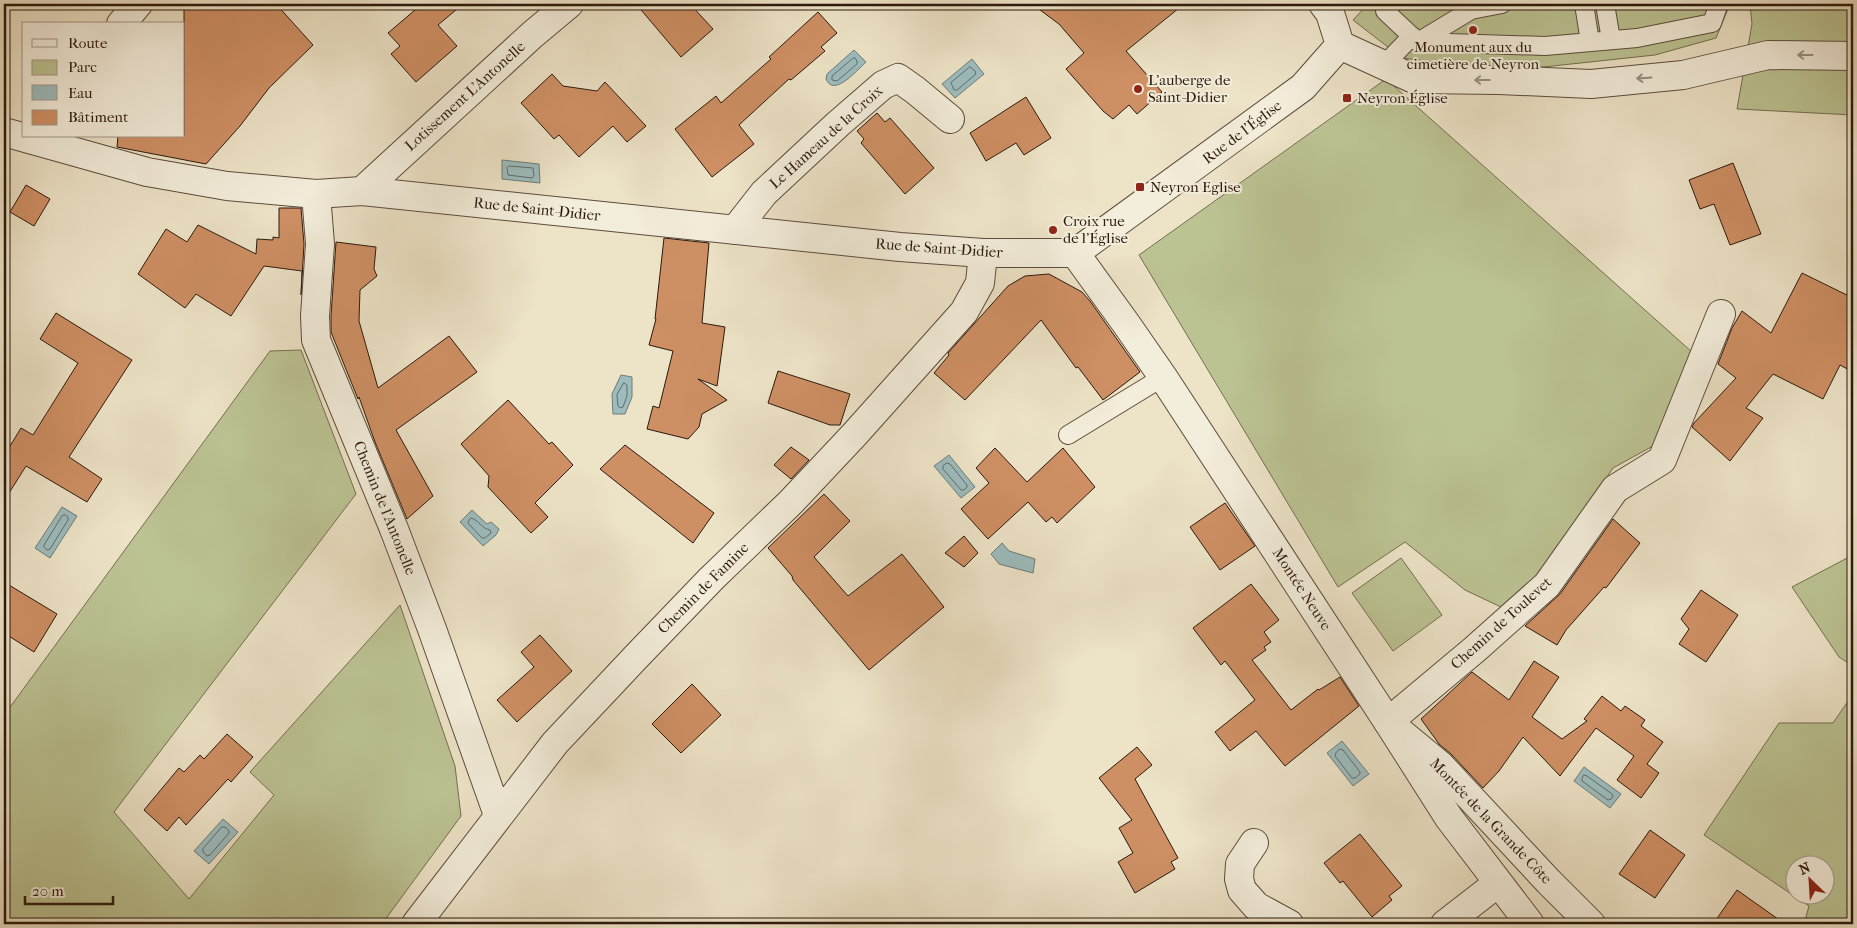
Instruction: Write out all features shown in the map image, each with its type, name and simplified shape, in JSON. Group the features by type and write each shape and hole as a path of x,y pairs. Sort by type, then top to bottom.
{"street":[{"path":"123,22 138,4"},
{"name":"Lotissement L'Antonelle","path":"362,191 532,35 569,4"},
{"path":"1323,4 1330,13 1340,45 1414,79 1591,84 1684,75 1768,55 1853,56"},
{"name":"Rue de l'Église","path":"1075,253 1303,87 1340,45"},
{"name":"Le Hameau de la Croix","path":"735,230 764,193 883,85 898,78 950,119"},
{"name":"Rue de Saint-Didier","path":"4,132 22,136"},
{"name":"Rue de Saint-Didier","path":"31,138 147,172 227,186 316,194 362,191 900,247 983,253 1075,253"},
{"name":"Chemin de l'Antonelle","path":"316,194 320,244 314,316 316,340 394,529 432,629 498,815"},
{"name":"Chemin de Famine","path":"416,924 498,815 555,744 711,579 790,503 964,312 980,283 983,253"},
{"name":"Montée Neuve","path":"1075,253 1128,325 1163,377 1449,818 1530,924"},
{"name":"Chemin de Toulevet","path":"1388,722 1474,650 1547,585 1614,488 1662,460 1721,314"},
{"name":"Montée de la Grande Côte","path":"1388,722 1440,765 1549,882 1591,924"},
{"path":"1254,843 1240,864 1239,879 1242,890 1256,906 1289,924"},
{"path":"1445,924 1498,883"}],"lane":[{"path":"1392,4 1385,11 1415,39 1545,46 1637,38 1712,23 1717,9 1714,4"},
{"path":"1384,65 1415,39 1470,7 1502,4"},
{"path":"1584,4 1590,42"},
{"path":"1605,4 1611,40"},
{"path":"1068,435 1163,377"}],"green space":[{"path":"1368,4 1730,4 1716,38 1655,55 1506,71 1402,58 1353,20"},
{"path":"1750,4 1853,4 1853,115 1737,109 1752,24"},
{"path":"1386,79 1692,352 1653,446 1613,468 1548,565 1501,607 1465,590 1405,542 1338,587 1139,255"},
{"path":"301,350 356,494 114,812 189,899 274,795 250,772 400,605 455,766 461,816 382,924 4,924 4,705 8,710 270,351"},
{"path":"1853,555 1853,666 1839,657 1792,587"},
{"path":"1401,558 1442,615 1393,651 1352,593"},
{"path":"1853,694 1853,914 1850,924 1804,924 1809,906 1834,906 1834,856 1784,856 1784,889 1704,835 1779,723 1833,723"}],"water":[{"path":"854,50 866,62 846,81 840,84 830,84 826,79 827,74"},
{"path":"972,59 984,74 955,98 942,84"},
{"path":"502,160 539,164 540,183 502,179"},
{"path":"621,375 632,377 632,397 625,414 613,414 612,394"},
{"path":"949,455 975,487 961,498 934,466"},
{"path":"62,507 77,516 50,558 35,548"},
{"path":"472,510 487,524 491,522 499,529 496,535 483,546 460,522"},
{"path":"1002,543 1009,551 1035,559 1033,573 999,564 991,554"},
{"path":"1342,741 1369,774 1353,786 1327,753"},
{"path":"1584,767 1621,794 1610,808 1574,781"},
{"path":"223,819 238,832 209,864 194,851"}],"building":[{"path":"184,4 276,4 313,45 269,88 240,126 206,164 117,147 118,138 185,138"},
{"path":"422,4 463,4 438,25 457,46 416,82 391,54 400,46 388,33"},
{"path":"636,4 690,4 713,29 681,57"},
{"path":"1032,4 1184,4 1126,51 1162,92 1137,114 1129,105 1113,119 1103,111 1066,69 1084,53 1059,24"},
{"path":"818,12 837,33 821,47 825,51 791,80 789,79 739,125 754,144 712,177 675,129 716,96 721,103 771,59 769,57"},
{"path":"552,74 563,86 597,91 605,82 646,126 627,142 613,126 579,157 559,135 554,139 521,103"},
{"path":"1026,97 1051,138 1024,155 1016,143 986,161 970,133"},
{"path":"877,113 885,122 890,118 934,168 905,194 861,143 864,139 857,131"},
{"path":"1733,163 1761,234 1730,245 1714,204 1700,209 1689,180"},
{"path":"26,185 50,199 34,226 10,212"},
{"path":"279,208 301,208 304,244 301,295 302,271 264,266 231,316 196,294 185,308 138,274 166,229 187,242 198,225 256,254 257,239 273,240 273,237 279,238"},
{"path":"664,238 709,243 702,323 725,327 717,386 698,379 727,400 702,414 699,427 688,439 647,429 653,406 659,408 673,351 649,345 656,319"},
{"path":"336,242 376,247 374,269 377,276 360,290 359,321 378,388 449,336 477,372 396,430 433,496 407,519 331,332"},
{"path":"1802,273 1853,298 1853,372 1840,365 1823,399 1773,374 1746,408 1763,418 1730,461 1692,427 1736,378 1718,364 1732,328 1742,311 1771,333"},
{"path":"1049,274 1082,292 1140,372 1103,400 1078,367 1076,368 1041,320 965,400 934,373 949,355 948,353 1008,286 1025,276"},
{"path":"56,313 132,360 69,457 102,479 87,502 26,466 4,501 4,456 21,428 33,435 78,363 40,339"},
{"path":"778,371 850,394 840,425 830,425 768,403"},
{"path":"508,400 549,444 552,442 573,465 535,503 548,517 531,533 488,487 489,476 461,444"},
{"path":"625,445 714,513 693,543 600,469"},
{"path":"791,447 809,460 791,479 774,465"},
{"path":"995,448 1027,482 1063,448 1095,487 1057,523 1052,517 1046,522 1028,502 988,539 961,509 989,483 976,468"},
{"path":"824,494 850,521 814,557 848,596 902,554 944,607 869,670 768,548"},
{"path":"1225,503 1255,546 1220,570 1190,527"},
{"path":"1613,519 1640,543 1606,588 1604,587 1566,630 1557,645 1525,626 1560,594"},
{"path":"964,536 978,553 964,567 945,553"},
{"path":"4,582 57,614 34,652 4,633"},
{"path":"1251,584 1279,620 1264,632 1271,642 1264,647 1266,650 1252,660 1291,710 1318,689 1340,677 1359,706 1285,766 1256,731 1230,751 1215,732 1255,700 1225,661 1221,665 1193,628"},
{"path":"1701,590 1738,615 1706,662 1679,644 1689,629 1681,619"},
{"path":"540,635 572,671 517,722 497,700 534,667 521,652"},
{"path":"1534,661 1559,677 1532,717 1562,739 1587,721 1584,719 1602,696 1621,711 1625,706 1645,720 1641,726 1663,742 1647,764 1659,773 1641,798 1617,780 1634,756 1596,728 1560,776 1523,737 1499,771 1483,788 1439,744 1421,719 1472,672 1509,700"},
{"path":"692,684 721,715 681,753 652,724"},
{"path":"227,734 253,757 231,782 228,779 186,825 179,817 167,831 144,810 179,768 184,772 200,755 204,759"},
{"path":"1137,747 1152,765 1135,779 1178,858 1171,862 1175,869 1135,893 1118,862 1133,853 1119,828 1132,820 1099,778"},
{"path":"1650,830 1685,855 1655,898 1619,874"},
{"path":"1360,834 1402,886 1389,896 1392,900 1372,917 1343,881 1340,883 1324,863"},
{"path":"1737,890 1785,924 1713,924"}],"place":[{"name":"Monument aux du cimetière de Neyron","path":"1473,30"},
{"name":"L'auberge de Saint-Didier","path":"1138,89"},
{"name":"Neyron Église","path":"1347,98"},
{"name":"Neyron Eglise","path":"1140,187"},
{"name":"Croix rue de l'Église","path":"1053,230"}]}
